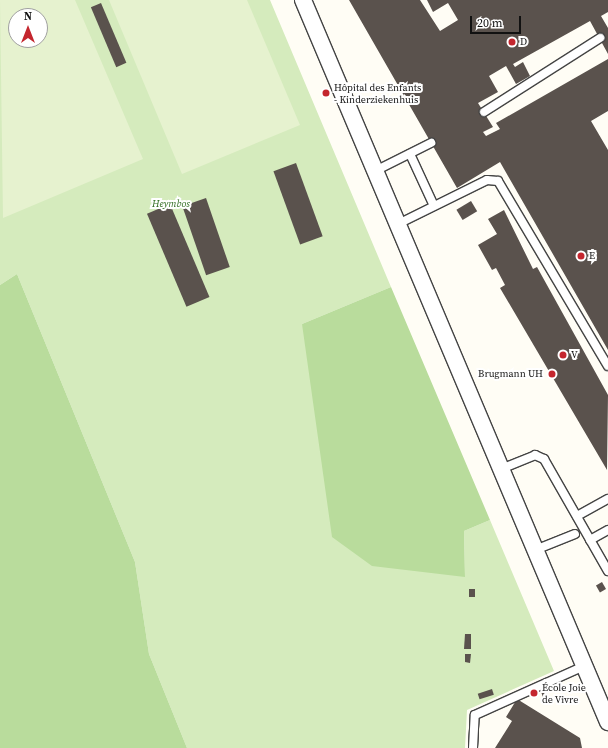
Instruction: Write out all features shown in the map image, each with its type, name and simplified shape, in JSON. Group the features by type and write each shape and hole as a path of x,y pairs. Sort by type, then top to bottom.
{"street":[{"path":"303,0 608,722"}],"lane":[{"path":"484,112 600,38"},
{"path":"375,171 431,143"},
{"path":"410,154 434,206"},
{"path":"398,224 487,180 498,181 608,366"},
{"path":"501,469 535,455 542,457 608,571"},
{"path":"577,516 608,499"},
{"path":"590,540 608,530"},
{"path":"535,550 575,534"},
{"path":"473,748 475,715 584,666"}],"green space":[{"name":"Heymbos","path":"0,0 270,0 391,287 302,324 465,577 464,531 490,520 554,671 467,710 465,748 187,748 149,654 135,562 17,274 0,285"},
{"path":"0,0 75,0 143,159 3,218"},
{"path":"109,0 247,0 300,125 182,174"},
{"path":"17,274 135,562 149,654 187,748 0,748 0,285"},
{"path":"391,287 490,520 464,531 465,577 372,566 332,537 302,324"}],"building":[{"path":"349,0 420,0 440,31 458,20 448,3 433,12 427,0 608,0 608,12 601,16 608,28 608,54 590,21 513,64 515,67 523,62 530,76 516,84 506,66 489,76 498,92 478,103 493,127 483,132 486,136 500,129 496,123 608,59 608,111 591,121 608,150 608,350 500,162 457,188"},
{"path":"101,3 126,63 116,67 91,7"},
{"path":"296,163 323,236 300,245 273,171"},
{"path":"206,198 230,267 206,275 182,206"},
{"path":"471,201 477,211 463,220 456,210"},
{"path":"170,204 209,297 186,307 147,214"},
{"name":"V","path":"504,210 533,269 537,267 608,395 607,470 500,288 505,285 496,268 492,270 478,245 497,234 488,219"},
{"path":"602,582 606,589 600,592 596,586"},
{"path":"469,589 475,589 475,597 469,597"},
{"path":"465,634 471,634 471,649 464,649"},
{"path":"465,654 471,654 470,663 465,662"},
{"path":"545,688 549,699 544,701 540,690"},
{"path":"492,689 494,695 480,699 478,694"},
{"path":"517,699 580,738 582,748 495,748 512,721 506,717"}],"place":[{"name":"D","path":"512,42"},
{"name":"Hôpital des Enfants - Kinderziekenhuis","path":"326,93"},
{"name":"E","path":"581,256"},
{"name":"V","path":"563,355"},
{"name":"Brugmann UH","path":"552,374"},
{"name":"École Joie de Vivre","path":"534,693"}]}
